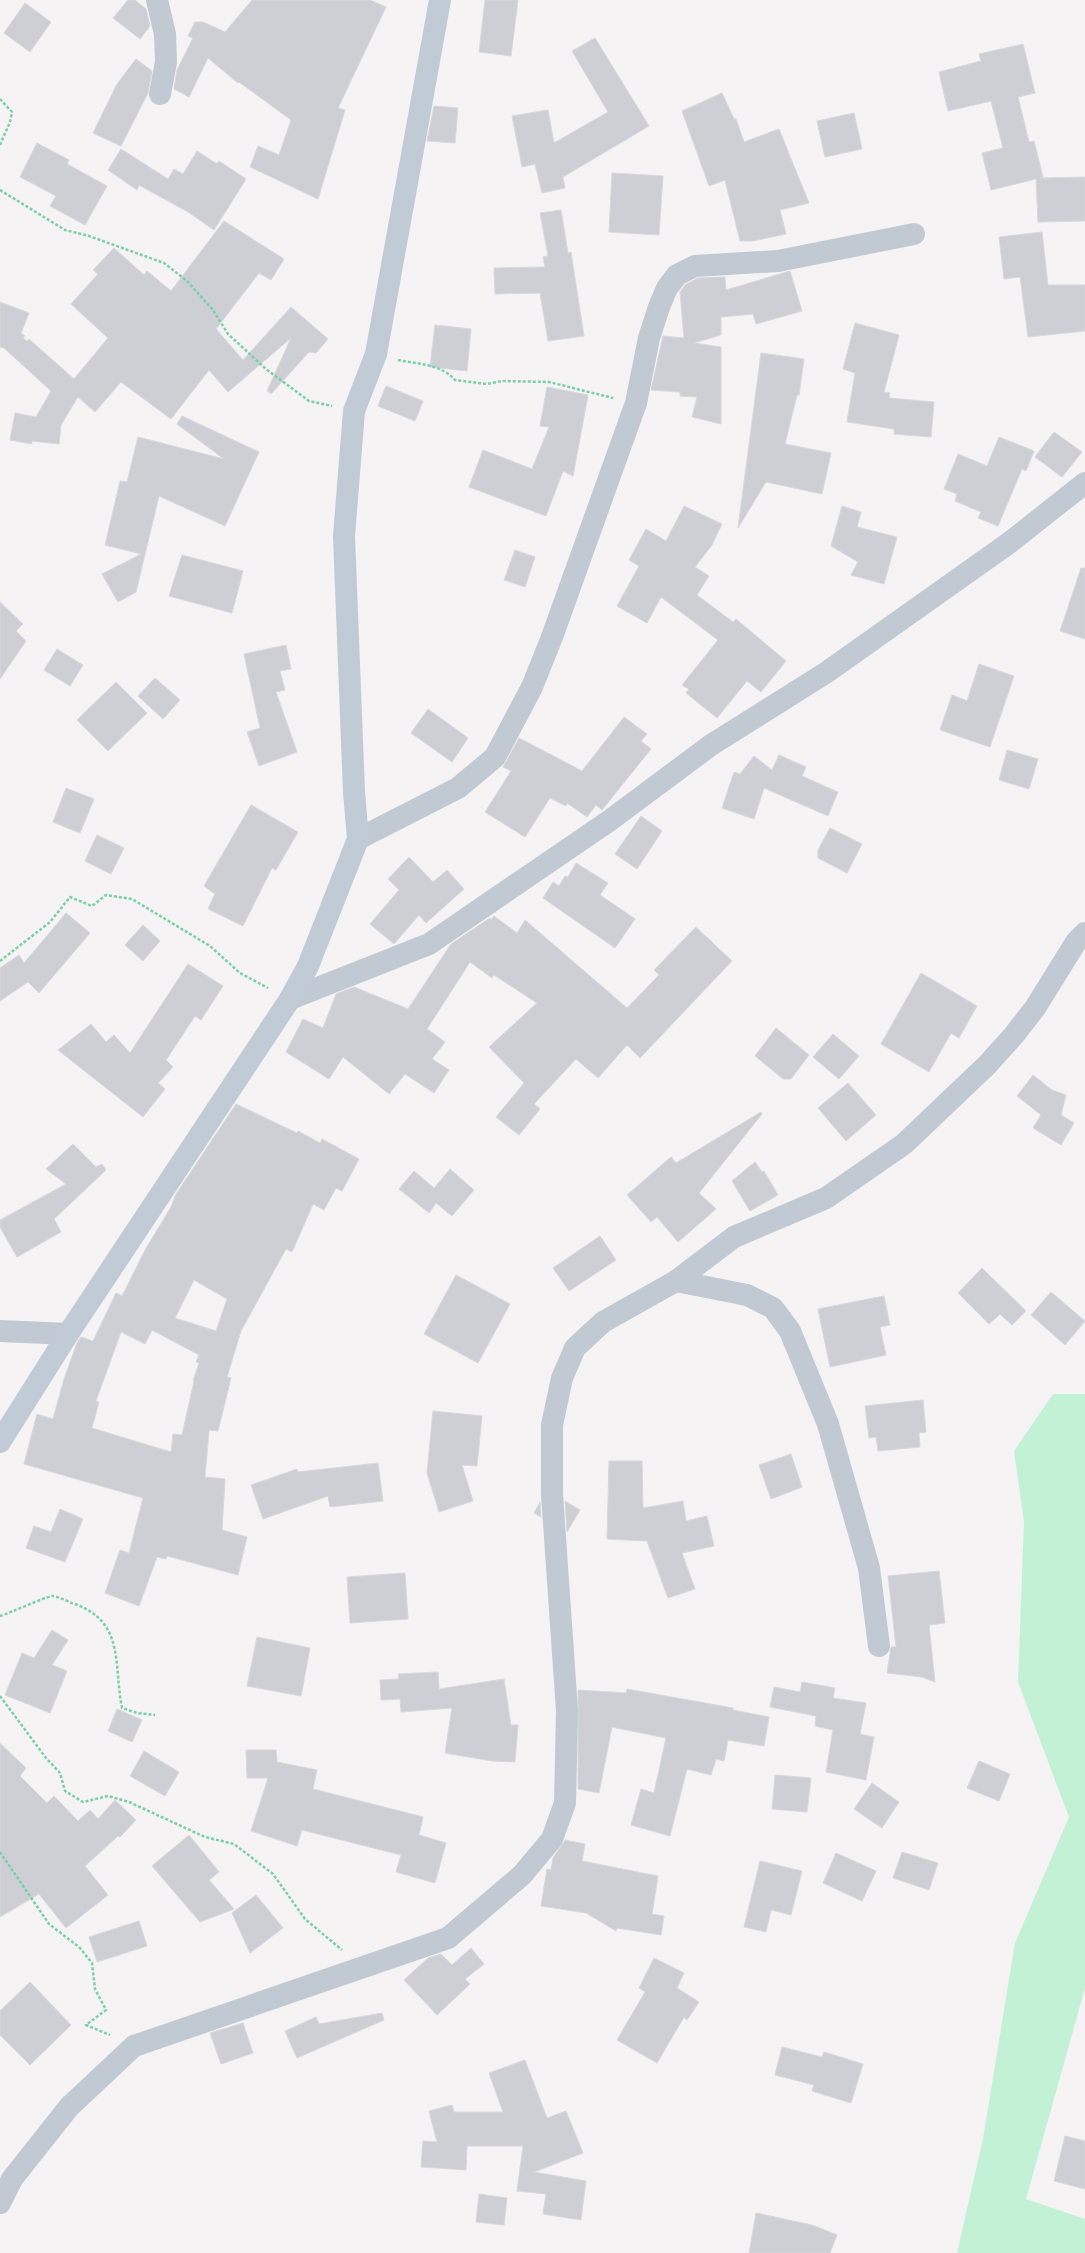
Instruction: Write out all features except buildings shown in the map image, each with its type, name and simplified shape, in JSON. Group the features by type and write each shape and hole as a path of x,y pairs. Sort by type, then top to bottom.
{"main road":[{"path":"0,1442 68,1334 290,999 308,966 358,839 353,784 344,536 354,411 376,354 440,0"}],"street":[{"path":"157,0 165,34 166,62 160,94"},
{"path":"358,839 458,788 495,757 532,687 549,644 636,403 649,338 667,288 677,275 695,266 778,261 914,234"},
{"path":"290,999 429,944 609,821 711,745 827,672 1009,544 1085,483"},
{"path":"0,2202 12,2179 69,2107 134,2046 448,1938 522,1875 552,1839 565,1803 567,1711 552,1494 552,1425 562,1378 575,1348 602,1322 676,1281 734,1237 826,1198 904,1144 987,1065 1014,1035 1035,1008 1076,942 1085,933"},
{"path":"676,1281 747,1295 772,1308 790,1331 828,1424 869,1568 879,1646"},
{"path":"0,1331 68,1334"}],"path":[{"path":"0,99 12,112 10,122 0,145"},
{"path":"0,190 64,230 89,236 164,263 187,281 213,310 228,334 266,368 309,401 354,411"},
{"path":"376,354 437,368 448,372 455,380 487,384 502,381 549,382 636,403"},
{"path":"0,961 50,922 70,897 92,906 106,895 132,899 210,946 240,973 290,999"},
{"path":"0,1616 52,1596 82,1606 105,1623 117,1651 119,1690 122,1708 137,1713 155,1715"},
{"path":"0,1696 46,1758 60,1773 65,1791 83,1802 108,1796 129,1802 206,1837 234,1844 273,1874 306,1918 364,1968"},
{"path":"0,1852 49,1924 79,1947 92,1964 95,1989 106,2010 86,2025 134,2046"}],"green space":[{"path":"1053,1394 1085,1394 1085,1988 1026,2199 1085,2219 1085,2253 957,2253 983,2139 1015,1943 1069,1817 1018,1682 1024,1521 1014,1451"}]}
